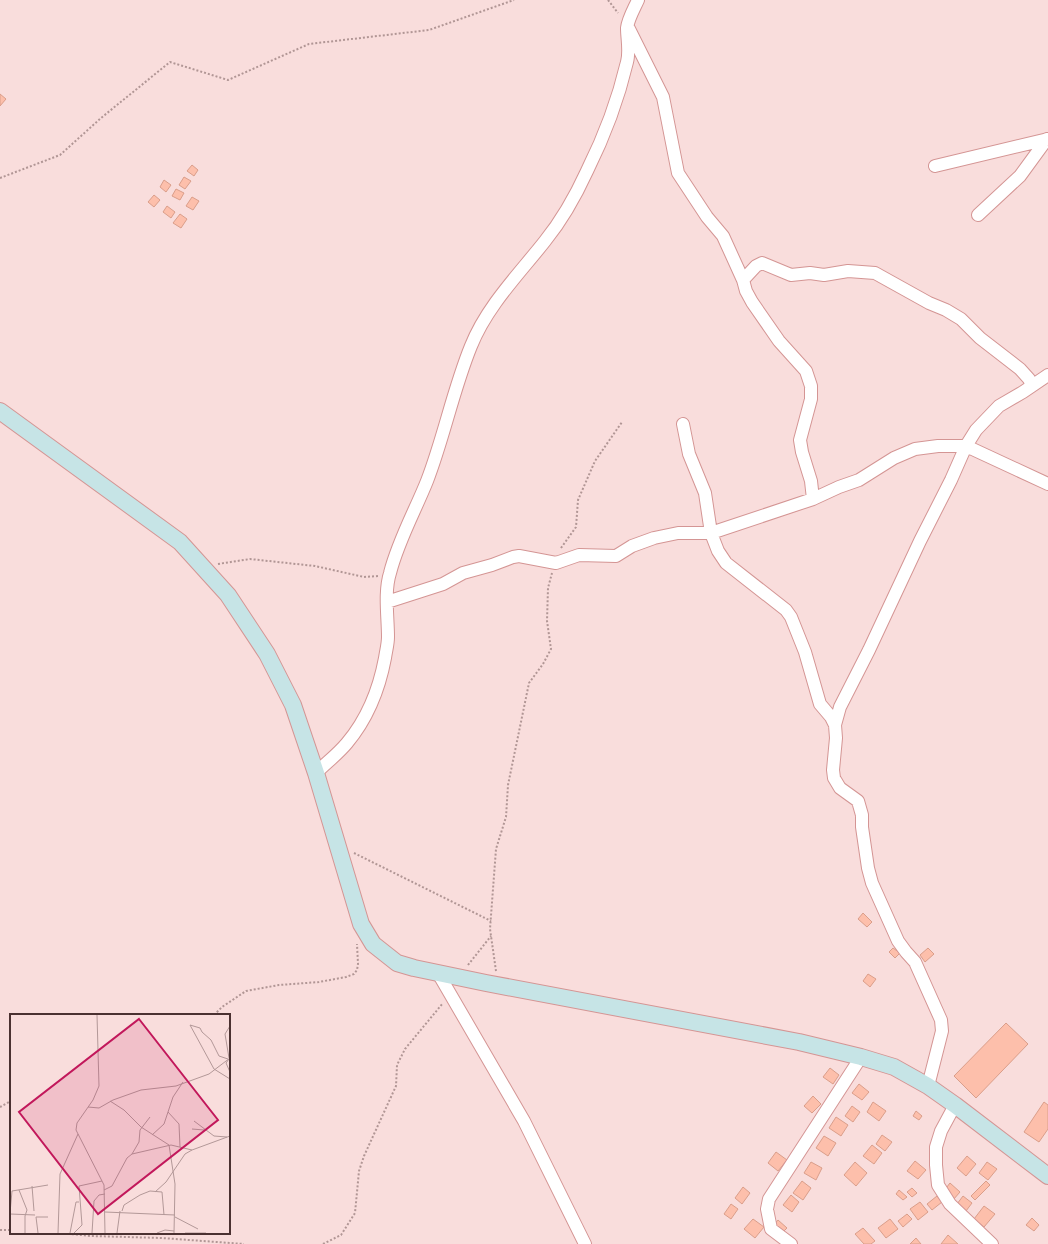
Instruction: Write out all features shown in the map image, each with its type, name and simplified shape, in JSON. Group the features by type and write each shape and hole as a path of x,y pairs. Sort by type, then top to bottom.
{"main road":[{"path":"0,411 180,542 228,594 268,654 293,705 316,773 361,924 373,944 398,963 498,985 799,1042 861,1057 894,1067 928,1086 955,1104 1048,1176"}],"street":[{"path":"316,773 346,745 362,723 373,702 381,678 388,640 387,602 389,575 397,552 427,481 471,345 494,306 547,239 565,212 587,172 602,139 618,96 628,59 627,25 638,0"},
{"path":"627,25 663,97 678,173 707,217 723,236 752,302 779,341 806,371 812,386 811,399 800,440 811,482 813,499"},
{"path":"935,166 1048,139"},
{"path":"978,216 1020,176 1048,139"},
{"path":"743,280 756,266 762,263 791,274 815,273 824,275 848,271 875,273 961,319 980,338 1020,369 1029,379 1032,386"},
{"path":"928,1086 942,1031 941,1020 915,962 898,941 872,883 868,868 862,827 862,815 858,801 840,788 834,778 833,770 836,738 835,725 840,707 869,650 966,446 976,430 999,406 1048,375"},
{"path":"683,424 689,454 705,492 711,533 718,551 726,563 786,610 792,617 805,652 820,704 835,725"},
{"path":"387,602 443,584 463,573 492,565 513,557 519,556 556,563 578,555 616,556 632,546 654,538 678,533 711,533 813,499 859,480 894,458 915,449 938,446 966,446 1048,484"},
{"path":"438,973 524,1121 585,1244"},
{"path":"791,1244 771,1229 767,1209 769,1199 861,1057"},
{"path":"955,1104 941,1131 936,1147 938,1184 950,1204 992,1244"}],"path":[{"path":"0,178 60,155 101,118 170,62 228,80 309,44 429,30 514,0"},
{"path":"498,985 491,921 496,849 506,817 508,785 529,683 543,664 551,649 547,621 548,588 561,547 576,527 578,500 595,461 622,422"},
{"path":"203,567 250,559 315,566 364,577 389,575"},
{"path":"337,844 491,921"},
{"path":"215,1014 222,1007 246,991 279,985 319,982 354,974 357,970 358,964 356,939 361,924"},
{"path":"459,977 492,936"},
{"path":"323,1244 341,1235 355,1213 359,1171 364,1156 396,1086 397,1065 405,1049 450,994"},
{"path":"0,1107 10,1102"},
{"path":"70,1234 162,1238 244,1244"}],"building":[{"path":"0,94 6,99 0,106"},
{"path":"192,165 198,170 194,176 187,171"},
{"path":"184,177 191,181 185,189 179,185"},
{"path":"164,180 171,185 166,192 160,187"},
{"path":"176,189 184,193 180,200 172,196"},
{"path":"154,195 160,200 154,207 148,202"},
{"path":"192,197 199,201 193,210 186,206"},
{"path":"167,206 175,212 171,218 163,212"},
{"path":"180,214 187,219 181,228 173,223"},
{"path":"863,913 872,922 867,927 858,919"},
{"path":"893,948 900,953 895,958 889,952"},
{"path":"928,948 934,954 925,962 920,955"},
{"path":"868,974 876,979 870,987 863,981"},
{"path":"1006,1023 1028,1044 976,1098 954,1076"},
{"path":"830,1068 839,1075 833,1084 823,1077"},
{"path":"859,1084 869,1092 862,1100 852,1093"},
{"path":"813,1096 821,1104 812,1113 804,1106"},
{"path":"873,1102 886,1111 879,1121 867,1112"},
{"path":"1044,1102 1048,1105 1048,1129 1039,1142 1024,1132"},
{"path":"852,1106 860,1112 853,1122 845,1116"},
{"path":"916,1111 922,1116 919,1120 913,1116"},
{"path":"836,1117 848,1125 841,1136 829,1128"},
{"path":"882,1135 892,1142 885,1151 876,1144"},
{"path":"824,1136 836,1143 828,1156 816,1148"},
{"path":"872,1145 882,1153 874,1164 863,1156"},
{"path":"776,1152 787,1160 778,1171 768,1163"},
{"path":"967,1156 976,1164 966,1176 957,1168"},
{"path":"915,1161 926,1170 918,1179 907,1171"},
{"path":"811,1162 822,1168 816,1180 804,1173"},
{"path":"855,1162 867,1173 856,1186 844,1175"},
{"path":"987,1162 997,1169 988,1180 979,1173"},
{"path":"802,1181 811,1188 803,1200 793,1193"},
{"path":"986,1181 990,1185 975,1200 971,1196"},
{"path":"950,1183 960,1192 953,1200 943,1192"},
{"path":"743,1187 750,1193 742,1204 735,1198"},
{"path":"912,1188 917,1193 912,1197 907,1192"},
{"path":"899,1190 907,1197 903,1200 896,1194"},
{"path":"791,1195 799,1202 792,1212 783,1205"},
{"path":"937,1196 942,1202 932,1210 927,1204"},
{"path":"963,1196 972,1203 966,1211 957,1204"},
{"path":"920,1202 928,1212 918,1220 910,1209"},
{"path":"731,1204 738,1209 731,1219 724,1214"},
{"path":"984,1206 995,1214 984,1227 974,1219"},
{"path":"907,1214 912,1219 903,1227 898,1221"},
{"path":"1032,1218 1039,1225 1034,1231 1026,1225"},
{"path":"753,1219 764,1227 755,1238 744,1229"},
{"path":"890,1219 898,1229 886,1238 878,1228"},
{"path":"778,1220 787,1228 781,1234 772,1227"},
{"path":"863,1228 875,1241 871,1244 864,1244 855,1234"},
{"path":"948,1235 958,1244 941,1244"},
{"path":"916,1238 921,1244 910,1244"}]}
